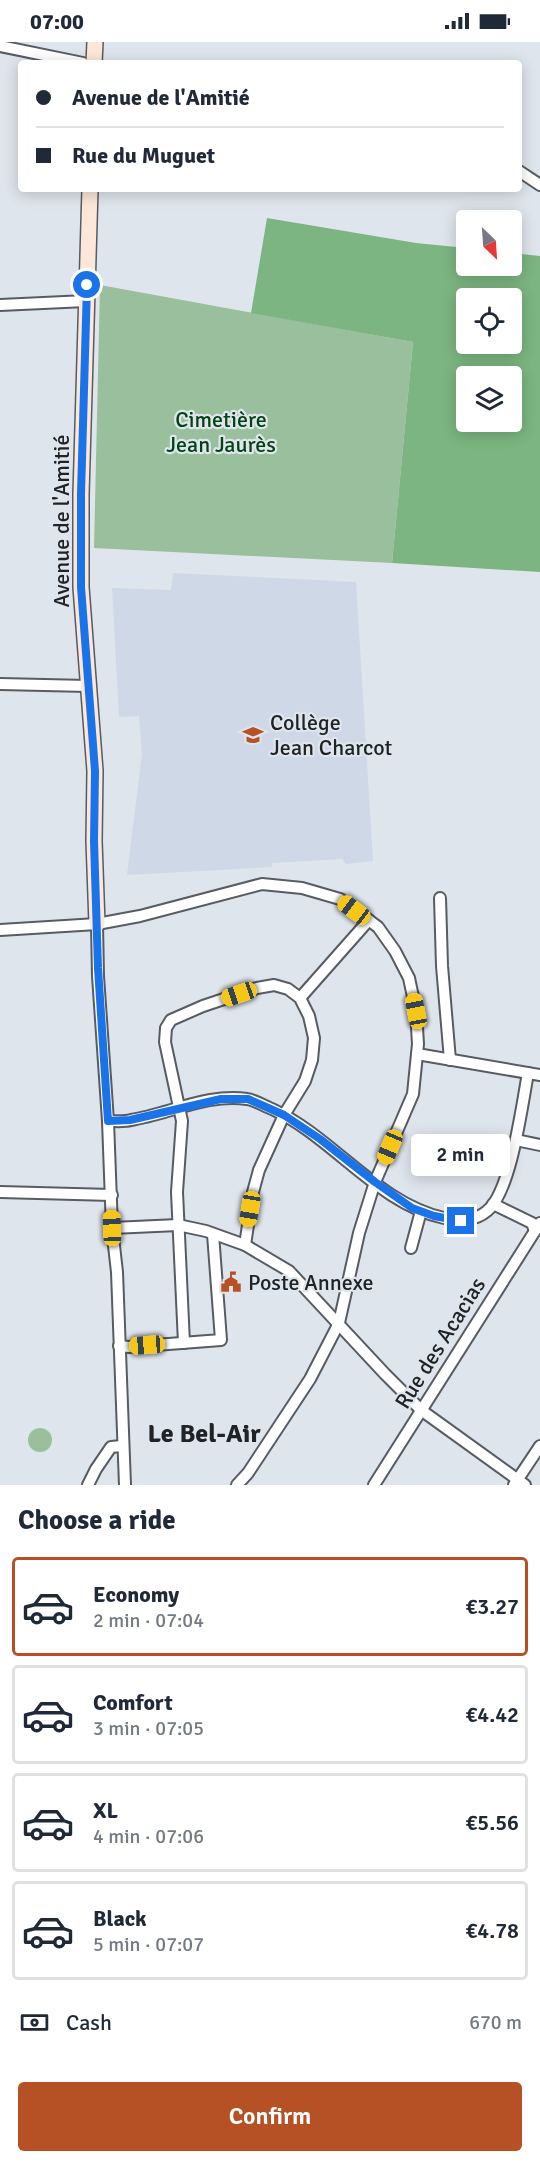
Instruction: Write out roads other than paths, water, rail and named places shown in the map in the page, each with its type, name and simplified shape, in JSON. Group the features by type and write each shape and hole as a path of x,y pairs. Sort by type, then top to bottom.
{"street":[{"path":"94,60 95,42"},
{"path":"0,46 68,60"},
{"path":"522,173 540,185"},
{"name":"Avenue de l'Amitié","path":"90,192 81,494 81,587 95,771 94,841 97,924"},
{"path":"0,305 86,301"},
{"path":"0,684 88,686"},
{"path":"0,930 97,924 140,916 262,884 302,888 340,899 378,927 395,951 409,978 416,1011 417,1054 413,1094 375,1182 359,1233 339,1323 310,1379 248,1473 237,1485"},
{"path":"440,898 442,966 450,1060"},
{"path":"300,998 369,920"},
{"path":"97,924 112,1228 117,1272 125,1485"},
{"path":"184,1343 177,1192 182,1121 165,1042 166,1028 171,1020 203,1006 274,985 288,989 300,998 309,1016 314,1038 312,1060 305,1081 284,1115 260,1170 253,1192 244,1245"},
{"path":"108,1121 130,1120 221,1099 248,1099 284,1115 412,1208 461,1221 480,1215 488,1211 506,1180 534,1074 417,1054"},
{"path":"516,1140 540,1145"},
{"path":"0,1192 112,1195"},
{"path":"493,1204 537,1227"},
{"path":"411,1248 421,1211"},
{"path":"112,1228 178,1225 244,1245 289,1271 421,1410 519,1483 540,1446"},
{"name":"Rue des Acacias","path":"374,1485 537,1227"},
{"path":"119,1346 221,1340 213,1234"},
{"path":"88,1485 96,1468 111,1447 123,1446"}],"place":[{"name":"Collège Jean Charcot","path":"253,735"},
{"name":"Poste Annexe","path":"231,1282"}],"district":[{"name":"Le Bel-Air","path":"204,1434"}],"park label":[{"name":"Cimetière Jean Jaurès","path":"221,432"}]}
